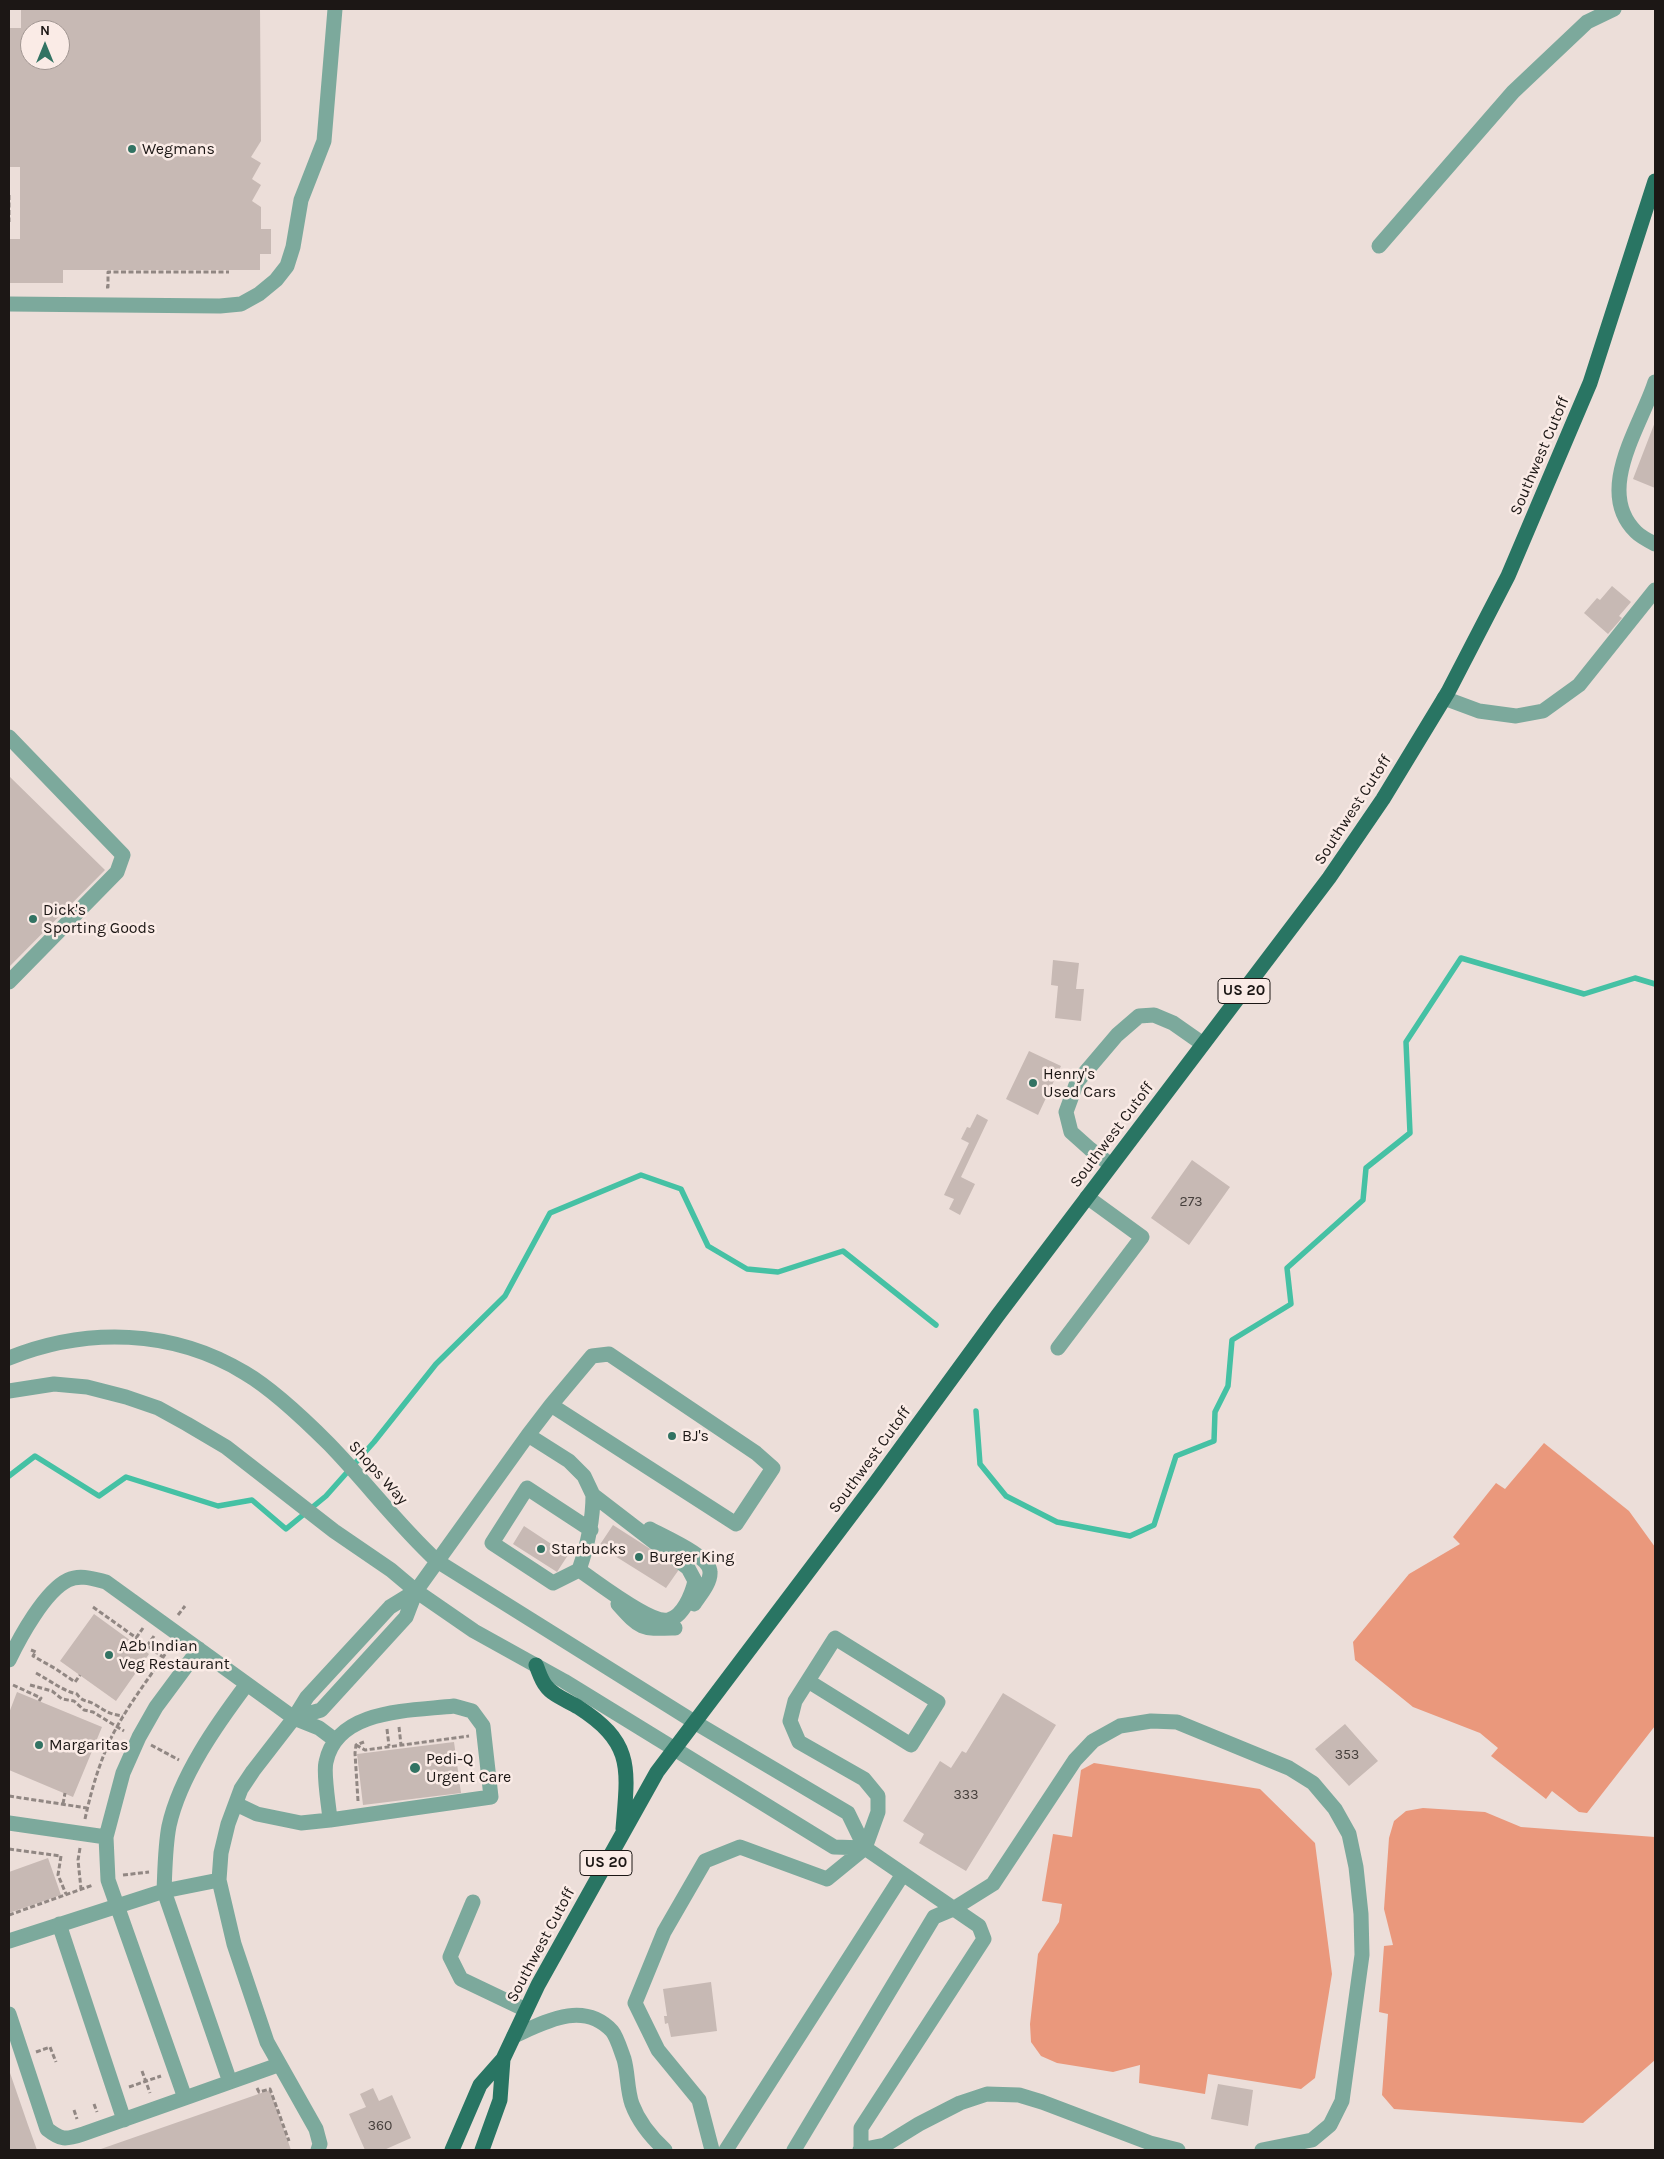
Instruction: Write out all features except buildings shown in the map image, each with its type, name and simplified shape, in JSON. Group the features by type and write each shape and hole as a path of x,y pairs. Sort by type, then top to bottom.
{"main road":[{"name":"Southwest Cutoff","path":"452,2150 480,2085 503,2059 526,2010 658,1772 1111,1165 1329,878 1383,799 1444,698 1508,576 1590,383 1655,181"},
{"path":"536,1666 546,1687 596,1719 612,1735 623,1753 626,1793 623,1834"},
{"name":"Southwest Cutoff","path":"482,2150 500,2100 503,2059"}],"street":[{"path":"9,304 220,306 241,304 260,294 276,280 287,266 293,247 301,200 324,141 335,9"},
{"path":"1379,246 1513,92 1587,22 1614,9"},
{"path":"1655,382 1647,406 1622,463 1618,485 1620,509 1636,532 1655,544"},
{"path":"1444,698 1479,711 1516,716 1544,711 1579,684 1655,590"},
{"path":"9,738 123,855 118,872 9,982"},
{"path":"1111,1165 1090,1150 1071,1132 1066,1112 1077,1082 1117,1036 1140,1016 1154,1015 1173,1023 1203,1044"},
{"path":"1058,1348 1142,1237 1087,1197"},
{"name":"Shops Way","path":"9,1358 58,1342 92,1337 123,1336 161,1340 185,1346 217,1358 246,1373 283,1402 328,1444 414,1539 437,1561 696,1723 848,1813 865,1848"},
{"path":"318,2150 320,2144 316,2129 278,2065 267,2042 234,1944 219,1880 221,1853 228,1824 241,1789 253,1770 294,1718 321,1710 406,1617 416,1591 437,1561 528,1435 551,1405 592,1356 609,1354 756,1453 773,1468 736,1524 551,1405"},
{"path":"9,1392 54,1384 87,1387 158,1408 226,1447 334,1531 391,1570 416,1591 474,1632 564,1681 834,1848 865,1848 979,1926 984,1939 861,2128 860,2150 885,2145 918,2124 951,2107 987,2094 1019,2095 1150,2143 1178,2150"},
{"path":"528,1435 569,1461 584,1476 594,1495 688,1568 695,1581 680,1614 668,1620 651,1618 579,1570"},
{"path":"591,1530 527,1488 492,1543 553,1583 579,1570 591,1530 594,1495"},
{"path":"9,1660 49,1596 68,1580 85,1577 106,1582 294,1718 319,1728 335,1740"},
{"path":"712,2150 699,2100 658,2050 636,2003 664,1932 705,1861 740,1847 776,1858 827,1879 865,1848 878,1812 878,1796 864,1779 799,1742 790,1721 795,1701 808,1681 836,1638 938,1702 911,1744 808,1681"},
{"path":"185,2098 108,1880 106,1837 123,1773 140,1736 156,1706 199,1649"},
{"path":"230,2082 164,1891 169,1826 180,1795 214,1728 247,1684"},
{"path":"236,1804 257,1814 302,1823 330,1820 491,1797 483,1726 472,1711 454,1706 380,1714 357,1721 335,1740 325,1762 330,1820"},
{"path":"794,2150 934,1917 953,1909 993,1884 1074,1760 1093,1741 1120,1726 1151,1721 1177,1722 1289,1768 1313,1784 1335,1810 1349,1834 1356,1867 1361,1914 1362,1955 1342,2101 1330,2125 1312,2140 1262,2150"},
{"path":"9,1823 106,1837"},
{"path":"726,2150 903,1874"},
{"path":"9,1941 164,1891 219,1880"},
{"path":"474,1902 450,1956 453,1964 461,1979 526,2010"},
{"path":"59,1924 124,2120"},
{"path":"9,2014 47,2129 58,2138 68,2139 278,2065"},
{"path":"514,2036 553,2019 576,2014 596,2019 613,2032 624,2061 632,2104 648,2133 665,2150"}],"path":[{"path":"9,195 9,222"},
{"path":"100,287 108,287 108,272 229,272"},
{"path":"93,1607 163,1657"},
{"path":"84,1822 102,1759 117,1727 172,1644"},
{"path":"31,1650 36,1652 33,1656 75,1682 80,1675"},
{"path":"36,1673 50,1680 57,1687 69,1693 77,1694 84,1702 93,1703 111,1715 123,1716"},
{"path":"13,1685 41,1698 39,1701"},
{"path":"30,1685 52,1691 57,1697 79,1704 84,1710 96,1713 117,1727"},
{"path":"52,1691 57,1687"},
{"path":"68,1699 69,1693"},
{"path":"96,1706 96,1713"},
{"path":"398,1727 401,1745"},
{"path":"387,1728 389,1746"},
{"path":"356,1746 364,1750 472,1735 473,1744"},
{"path":"356,1746 364,1742"},
{"path":"150,1745 193,1767"},
{"path":"356,1746 356,1781 361,1815"},
{"path":"63,1804 65,1793"},
{"path":"9,1796 87,1808"},
{"path":"80,1845 78,1860 82,1889"},
{"path":"9,1849 62,1856 56,1876 66,1894"},
{"path":"120,1876 157,1871"},
{"path":"9,1915 100,1882"},
{"path":"34,2053 50,2047 56,2062"},
{"path":"115,2092 176,2070"},
{"path":"142,2071 152,2099"},
{"path":"250,2091 257,2088 259,2092 270,2089 289,2141"}],"shaded area":[{"path":"1544,1443 1629,1511 1655,1547 1655,1726 1587,1813 1579,1812 1552,1791 1546,1799 1491,1756 1498,1748 1480,1733 1413,1707 1355,1660 1353,1642 1409,1574 1460,1544 1453,1537 1496,1483 1505,1489"},
{"path":"1094,1763 1260,1789 1315,1843 1332,1974 1315,2078 1301,2089 1208,2074 1205,2094 1139,2083 1140,2065 1113,2072 1057,2063 1041,2056 1031,2042 1030,2024 1038,1954 1059,1922 1062,1904 1042,1901 1053,1834 1072,1837 1081,1770"},
{"path":"1423,1808 1485,1812 1521,1827 1655,1837 1655,2060 1583,2123 1394,2109 1382,2095 1388,2014 1379,2012 1384,1946 1393,1945 1384,1909 1389,1838 1394,1821 1406,1811"}],"waterway":[{"path":"976,1411 980,1464 1006,1496 1057,1522 1130,1536 1154,1525 1176,1456 1214,1441 1215,1412 1228,1386 1232,1340 1291,1304 1287,1268 1363,1200 1366,1168 1410,1133 1406,1042 1461,958 1584,994 1635,978 1655,984"},
{"path":"9,1476 35,1456 99,1496 126,1477 218,1506 252,1500 286,1529 326,1496 374,1442 436,1364 505,1296 550,1213 641,1175 681,1189 708,1246 747,1269 778,1272 843,1251 936,1325"}],"place":[{"name":"Wegmans","path":"132,149"},
{"name":"Dick's Sporting Goods","path":"33,919"},
{"name":"Henry's Used Cars","path":"1033,1083"},
{"name":"BJ's","path":"672,1436"},
{"name":"Starbucks","path":"541,1549"},
{"name":"Burger King","path":"639,1557"},
{"name":"A2b Indian Veg Restaurant","path":"109,1655"},
{"name":"Margaritas","path":"39,1745"},
{"name":"Pedi-Q Urgent Care","path":"415,1768"}]}
